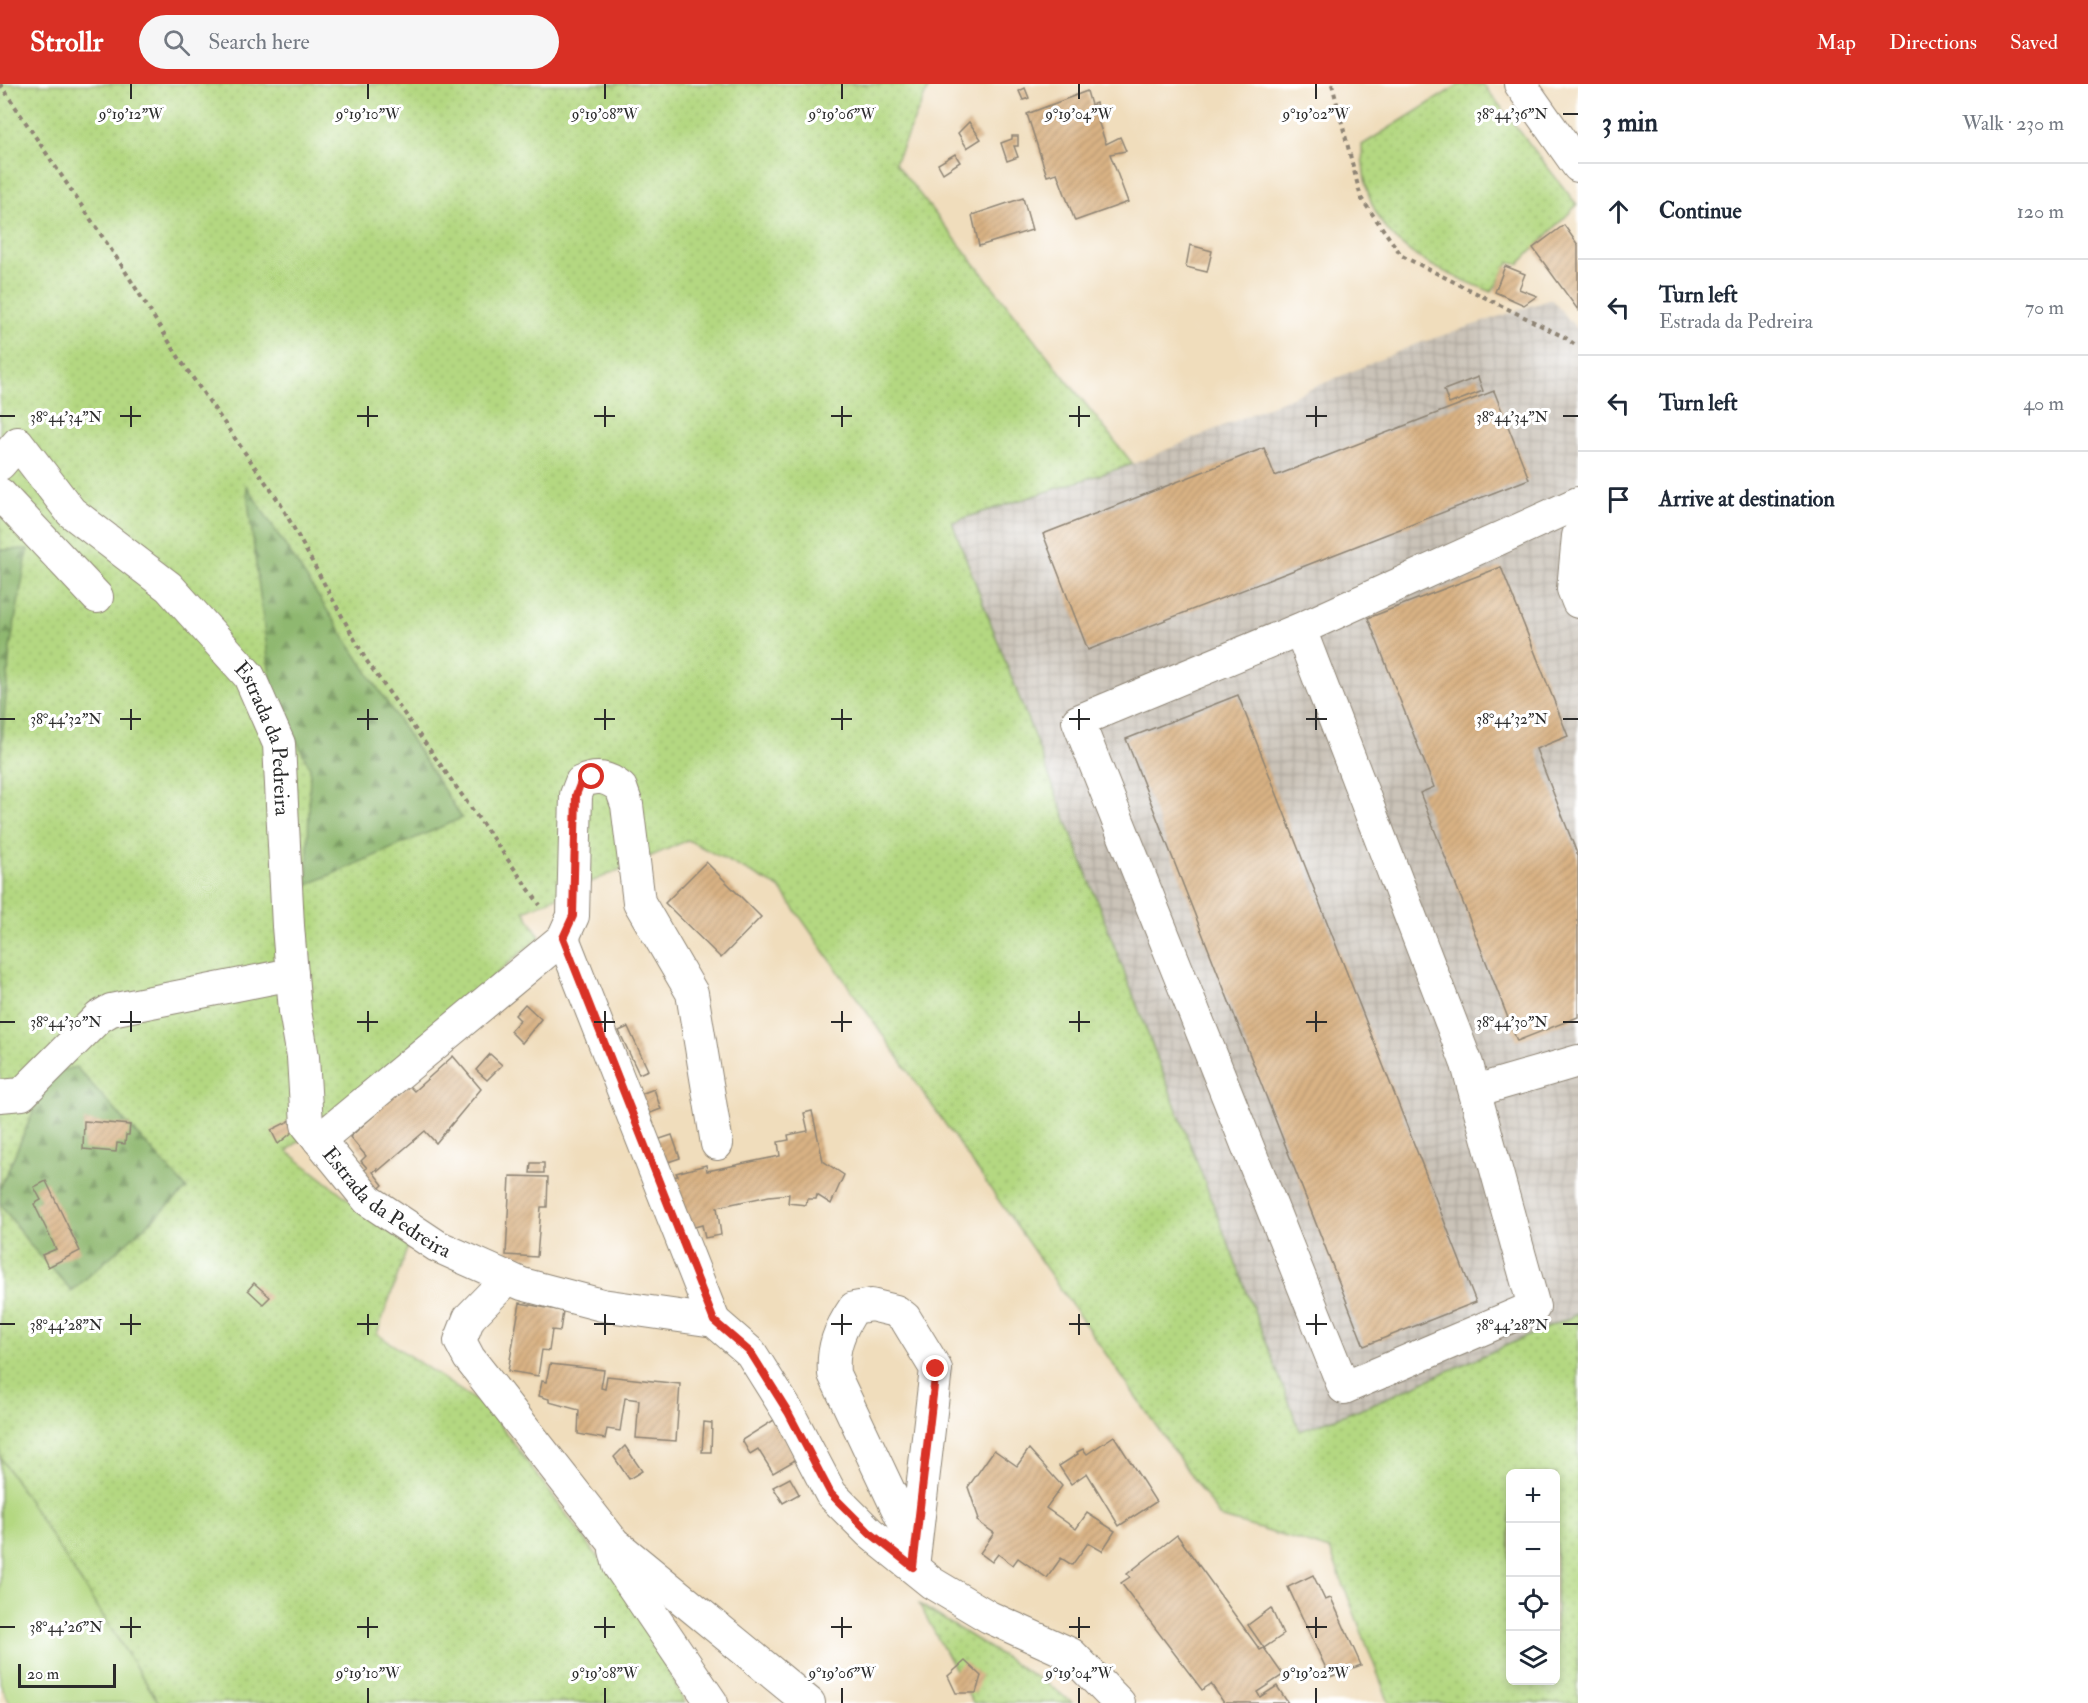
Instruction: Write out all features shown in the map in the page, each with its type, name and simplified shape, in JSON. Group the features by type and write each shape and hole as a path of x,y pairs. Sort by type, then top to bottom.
{"street":[{"path":"1520,84 1578,166"},
{"name":"Estrada da Pedreira","path":"0,464 18,443 71,512 169,587 249,676 279,744 292,974 303,1057 307,1125 368,1200 437,1246 508,1278 602,1305 714,1321"},
{"path":"0,494 97,597"},
{"path":"1300,629 1467,1064 1533,1307 1344,1388 1078,721 1300,629 1578,503"},
{"path":"1578,536 1573,590 1578,602"},
{"path":"319,1140 563,938 573,916 576,795 581,782 592,777 603,777 621,788 627,805 639,902 692,993 717,1144"},
{"path":"563,938 714,1321 751,1353 788,1412 831,1494 870,1533 914,1557"},
{"path":"0,1096 22,1094 99,1017 111,1010 292,974"},
{"path":"1475,1091 1578,1061"},
{"path":"508,1278 469,1318 460,1341 469,1358 614,1543 809,1703"},
{"path":"914,1557 936,1369 905,1318 896,1311 871,1305 854,1308 844,1322 832,1354 834,1374 914,1557 932,1583 989,1617 1071,1654 1119,1703"},
{"path":"614,1543 619,1566 712,1703"}],"path":[{"path":"0,84 122,266 181,361 280,503 366,660 474,808 563,938"},
{"path":"1332,84 1361,198 1402,256 1566,338 1578,347"}],"shaded area":[{"path":"1551,299 1578,330 1578,1314 1368,1406 1300,1431 952,522 1133,464 1414,345"}],"green space":[{"path":"0,84 930,84 895,163 1133,464 952,522 1300,1431 1368,1406 1578,1314 1578,1703 1389,1703 1330,1550 1220,1517 780,888 688,840 524,911 540,937 287,1151 408,1246 377,1334 488,1409 633,1604 685,1703 159,1703 0,1457 0,1203 30,1245 50,1074 0,1189"},
{"path":"1460,84 1483,84 1577,205 1519,264 1509,263 1492,292 1417,257 1398,242 1383,224 1372,203 1364,177 1362,145"},
{"path":"246,485 462,818 307,885 310,768 272,690"},
{"path":"28,549 10,648 0,767 0,550"},
{"path":"76,1067 187,1189 72,1291 30,1245 0,1203 0,1189 50,1073"},
{"path":"0,1457 159,1703 10,1703 0,1683"},
{"path":"919,1604 1055,1689 1072,1703 973,1703"}],"building":[{"path":"1025,88 1029,98 1023,100 1019,91"},
{"path":"1087,91 1091,105 1096,103 1099,114 1096,115 1106,144 1120,137 1126,151 1110,154 1128,202 1075,221 1057,173 1047,176 1027,114"},
{"path":"969,122 981,139 967,148 958,133"},
{"path":"1012,136 1018,136 1018,146 1014,146 1018,157 1007,161 1001,143 1012,139"},
{"path":"955,154 960,162 943,173 938,164"},
{"path":"1023,198 1032,230 979,246 972,215"},
{"path":"1564,225 1578,245 1578,310 1533,248"},
{"path":"1190,245 1212,251 1207,272 1186,267"},
{"path":"1505,266 1525,274 1519,289 1537,296 1524,305 1495,292"},
{"path":"1478,377 1483,391 1449,404 1444,390"},
{"path":"1494,391 1529,479 1088,650 1043,534 1264,448 1275,476"},
{"path":"1501,567 1568,736 1536,749 1578,856 1578,1017 1517,1041 1420,793 1434,787 1368,618"},
{"path":"1238,695 1476,1302 1364,1346 1126,739"},
{"path":"706,862 761,917 721,958 665,903"},
{"path":"525,1004 541,1019 522,1043 510,1031 520,1020 515,1015"},
{"path":"628,1027 648,1070 639,1074 619,1031"},
{"path":"490,1054 502,1065 487,1080 476,1070"},
{"path":"453,1056 481,1089 436,1143 425,1131 378,1171 377,1169 373,1172 383,1185 373,1194 357,1176 367,1168 361,1161 366,1156 350,1137 379,1111 375,1106 390,1088 397,1096 409,1086 414,1091"},
{"path":"654,1089 661,1109 645,1115 638,1095"},
{"path":"812,1111 823,1161 844,1175 831,1204 817,1195 816,1199 807,1199 806,1205 788,1203 789,1194 769,1196 717,1207 721,1235 705,1238 702,1225 687,1229 667,1178 678,1176 676,1173 706,1165 707,1171 780,1156 778,1142 789,1140 788,1135 808,1131 804,1113"},
{"path":"291,1120 295,1130 278,1144 271,1130"},
{"path":"84,1121 130,1125 129,1135 126,1135 125,1144 117,1143 116,1152 83,1149"},
{"path":"672,1135 680,1158 662,1164 654,1141"},
{"path":"531,1163 544,1163 544,1173 530,1173"},
{"path":"510,1176 548,1177 547,1207 541,1207 537,1257 506,1255"},
{"path":"46,1181 80,1251 48,1267 42,1255 56,1249 34,1204 41,1200 34,1187"},
{"path":"254,1283 270,1297 263,1304 248,1290"},
{"path":"520,1303 563,1311 560,1331 552,1330 549,1351 542,1350 538,1376 508,1371"},
{"path":"550,1364 604,1370 601,1388 605,1389 607,1376 680,1384 676,1441 636,1438 639,1400 625,1398 620,1431 607,1429 605,1439 578,1434 579,1410 549,1402 549,1399 539,1396 542,1381 546,1382"},
{"path":"774,1420 797,1459 773,1473 758,1449 750,1454 742,1440"},
{"path":"704,1422 712,1423 711,1452 702,1452"},
{"path":"1114,1436 1156,1502 1119,1526 1087,1473 1071,1484 1059,1466 1078,1454 1077,1452 1083,1449 1087,1454"},
{"path":"625,1446 642,1471 629,1479 614,1457"},
{"path":"1029,1449 1062,1486 1046,1508 1076,1529 1087,1513 1115,1531 1102,1551 1088,1543 1072,1565 1061,1558 1047,1578 1018,1558 1013,1565 998,1554 992,1562 980,1553 994,1533 977,1521 979,1519 968,1487 994,1450 1017,1466"},
{"path":"790,1478 799,1494 783,1503 773,1487"},
{"path":"1177,1535 1260,1650 1264,1648 1283,1675 1257,1692 1260,1697 1277,1686 1288,1703 1224,1703 1211,1684 1202,1690 1121,1583 1130,1577 1127,1574"},
{"path":"1313,1575 1325,1600 1331,1598 1361,1665 1330,1677 1288,1587"},
{"path":"1271,1608 1283,1635 1264,1648 1248,1625"},
{"path":"965,1661 981,1676 976,1693 956,1693 948,1676"}],"route":[{"path":"592,777 581,782 576,795 573,916 563,938 714,1321 751,1353 788,1412 831,1494 870,1533 913,1567 936,1369"}]}
